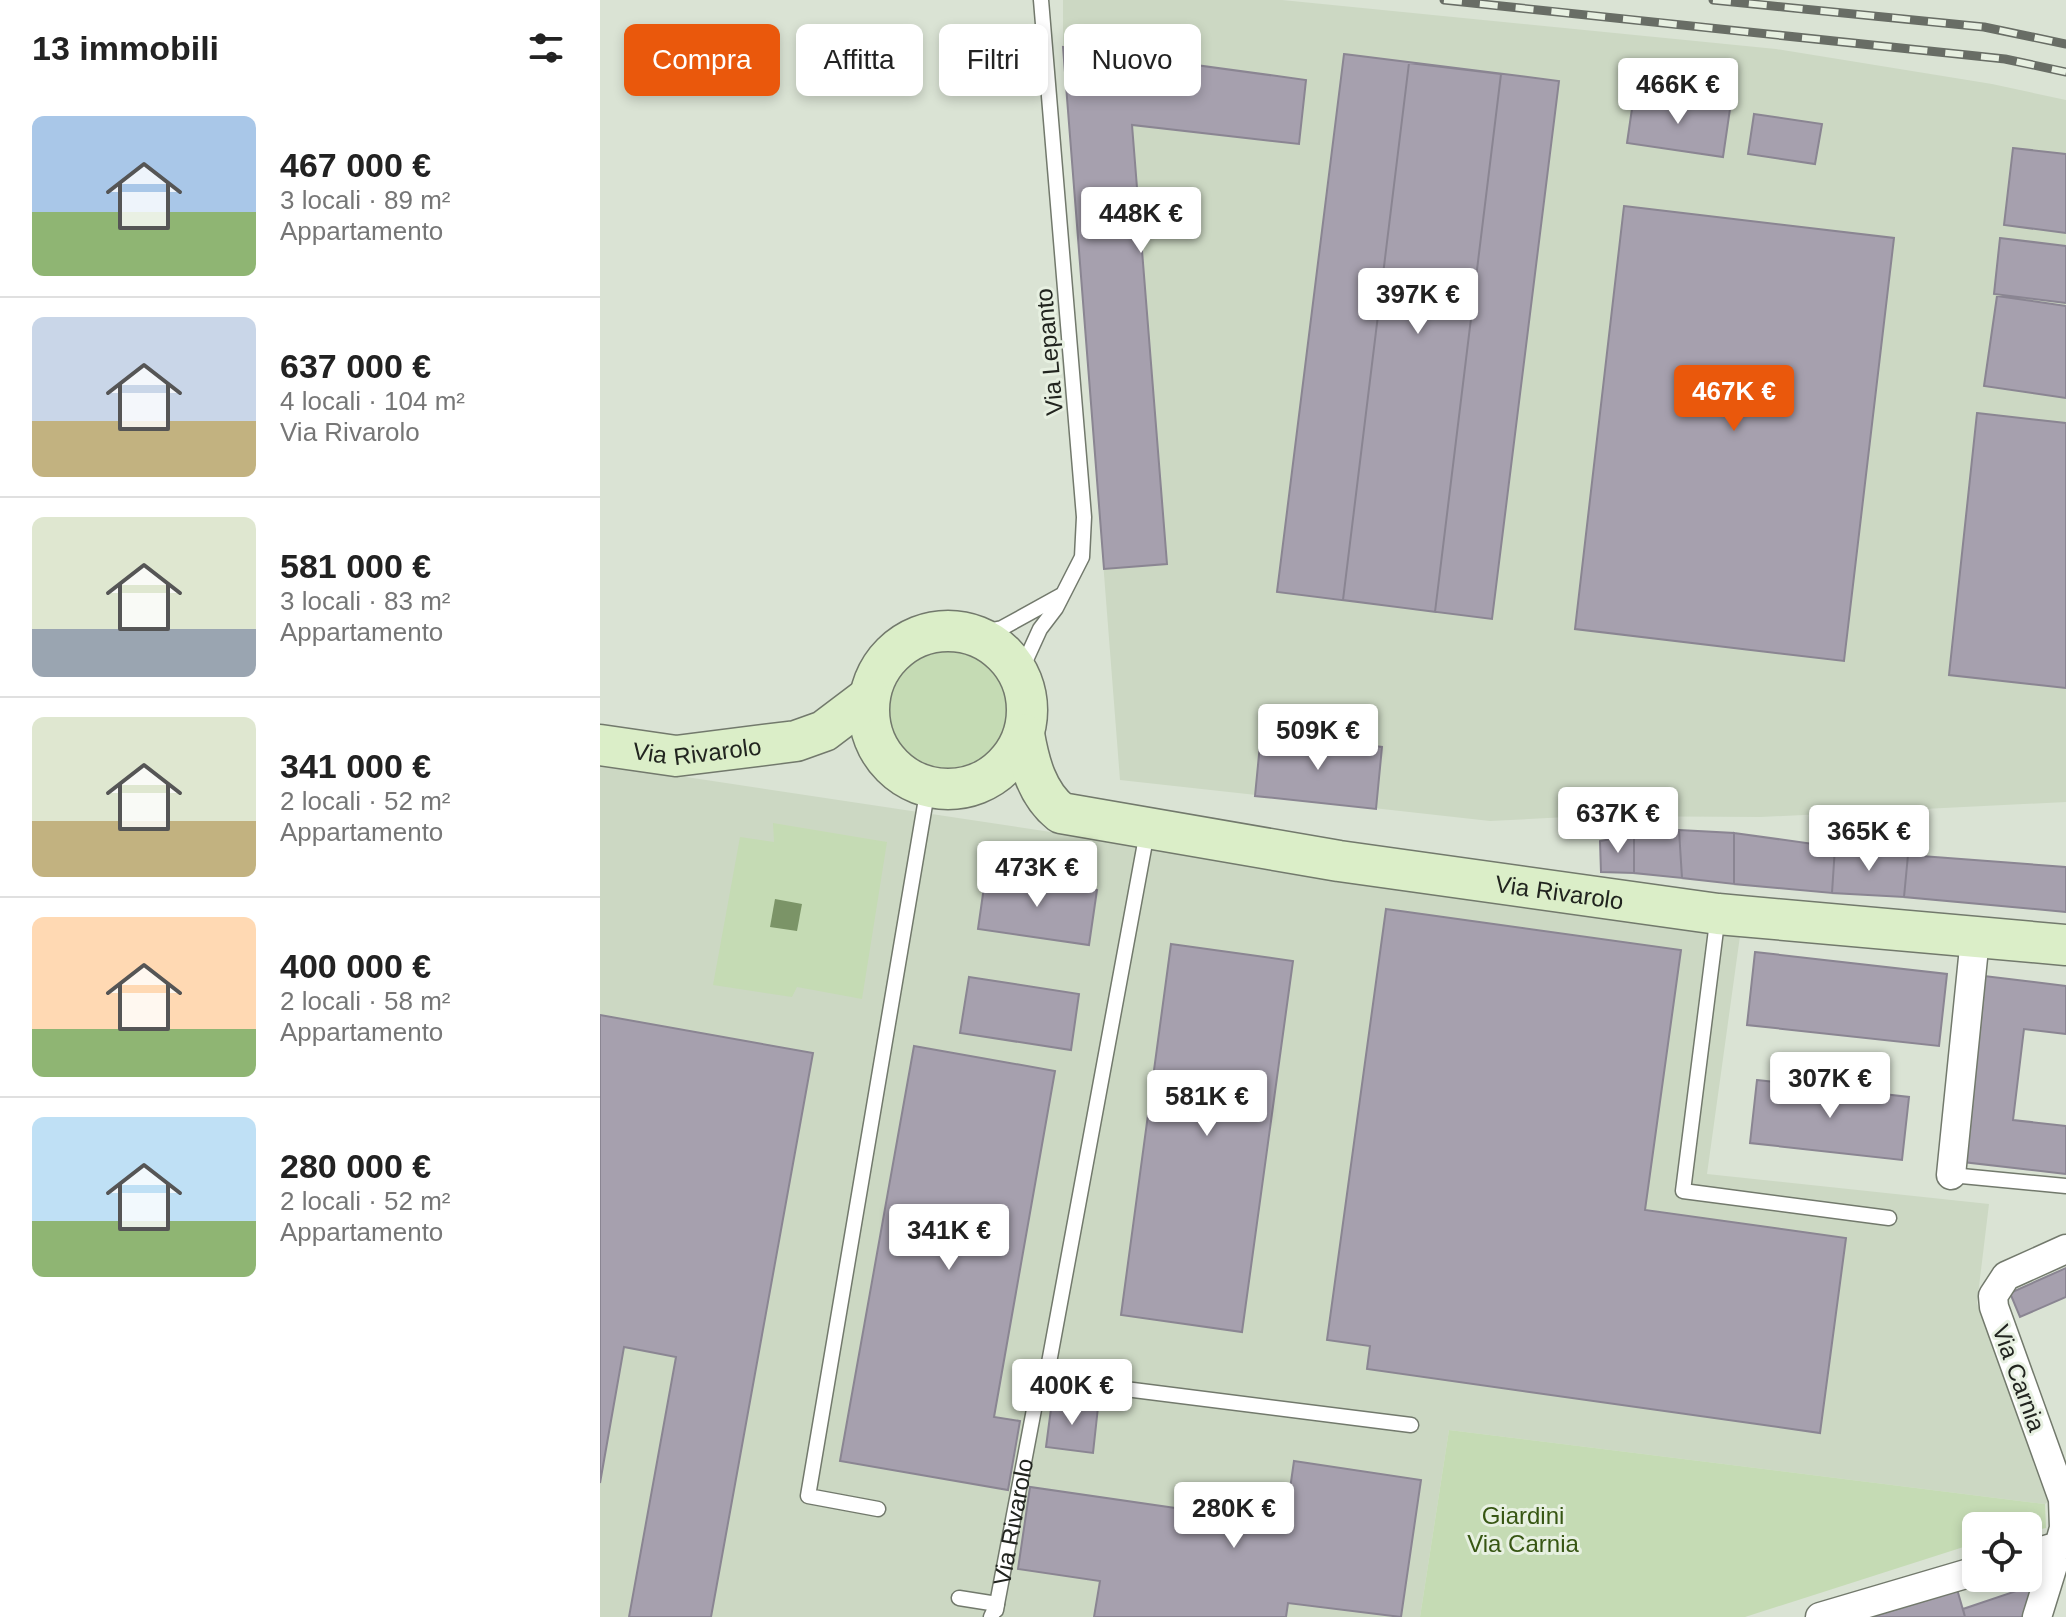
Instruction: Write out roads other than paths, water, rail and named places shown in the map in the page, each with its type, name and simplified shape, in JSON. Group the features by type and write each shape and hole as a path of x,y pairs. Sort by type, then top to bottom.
{"main road":[{"name":"Via Rivarolo","path":"600,745 676,756 796,741 837,744 886,760 905,777 928,787 964,789 1000,771 1014,754 1024,734 1028,714 1026,694 1008,657 991,643 972,634 949,630 927,633 906,642 888,657 876,676 869,697 824,731 796,741"},
{"path":"869,697 871,730 886,760"},
{"name":"Via Rivarolo","path":"1024,734 1029,764 1053,807"},
{"name":"Via Rivarolo","path":"981,783 999,785 1061,813 1401,871 1718,914 2066,945"}],"street":[{"path":"1951,1175 1975,938"},
{"name":"Via Carnia","path":"2037,1617 2064,1528 2063,1499 1994,1307 1993,1296 2006,1276 2066,1249"},
{"path":"2042,1551 2059,1546"},
{"path":"1820,1617 1962,1575"}],"lane":[{"name":"Via Lepanto","path":"1041,0 1084,517 1082,557 1064,593"},
{"path":"972,634 1002,628 1064,593"},
{"path":"1019,675 1040,629 1064,593"},
{"path":"878,1509 808,1496 928,787"},
{"name":"Via Rivarolo","path":"994,1613 1036,1399 1046,1379 1148,828"},
{"path":"1718,914 1683,1191 1889,1218"},
{"path":"1951,1175 2066,1186"},
{"path":"1046,1379 1411,1425"},
{"path":"959,1598 994,1613"}],"railway":[{"path":"1444,0 2005,59 2066,72"},
{"path":"1713,0 1984,27 2066,44"}],"park label":[{"name":"Giardini Via Carnia","path":"1523,1529"}]}
